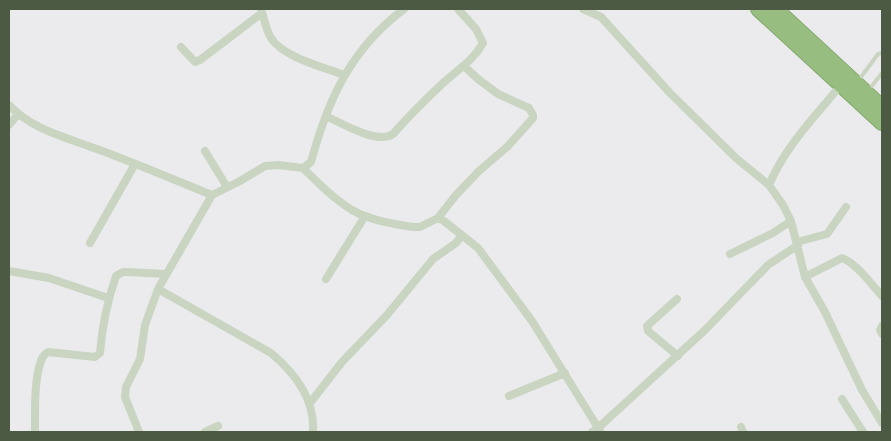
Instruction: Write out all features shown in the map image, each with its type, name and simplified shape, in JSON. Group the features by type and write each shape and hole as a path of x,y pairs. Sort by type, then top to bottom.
{"highway":[{"path":"758,9 882,123"},
{"path":"776,9 882,107"}],"street":[{"path":"304,168 311,162 334,94 344,75 385,23 404,9"},
{"path":"326,116 355,131 371,135 390,136 441,85 465,67 484,43 476,28 458,9"},
{"path":"583,9 601,17 669,92 737,159 768,185 783,205 791,221 798,243 805,276 826,312 862,390 882,423"},
{"path":"182,47 195,62 200,60 262,11 270,37 277,46 287,53 344,75"},
{"path":"139,432 125,397 126,387 140,359 145,325 158,288 212,195 265,166 278,165 304,168 345,205 365,216 412,227 420,227 438,218 456,195 507,147 533,118 529,108 498,94 465,67"},
{"path":"768,185 776,168 842,85"},
{"path":"9,105 18,114 51,132 212,195"},
{"path":"9,125 18,114"},
{"path":"205,150 227,187"},
{"path":"90,243 134,164"},
{"path":"438,218 478,248 532,321 565,373 597,431 705,330 768,265 798,243 827,234 846,208"},
{"path":"326,278 365,216"},
{"path":"730,254 774,233 791,221"},
{"path":"310,403 342,362 386,315 433,259 456,243 462,235"},
{"path":"805,276 842,258 854,265 882,296"},
{"path":"9,271 49,278 108,298"},
{"path":"35,432 37,381 40,361 48,352 95,358 100,353 101,333 108,298 116,276 123,272 166,274"},
{"path":"158,288 272,353 303,389 310,403 313,432"},
{"path":"677,299 648,326 648,331 678,356"},
{"path":"882,326 880,330 882,334"},
{"path":"510,396 565,373"},
{"path":"842,399 863,432"},
{"path":"206,432 218,426"}],"lane":[{"path":"856,83 878,54 882,53"},
{"path":"867,93 882,73"}]}
